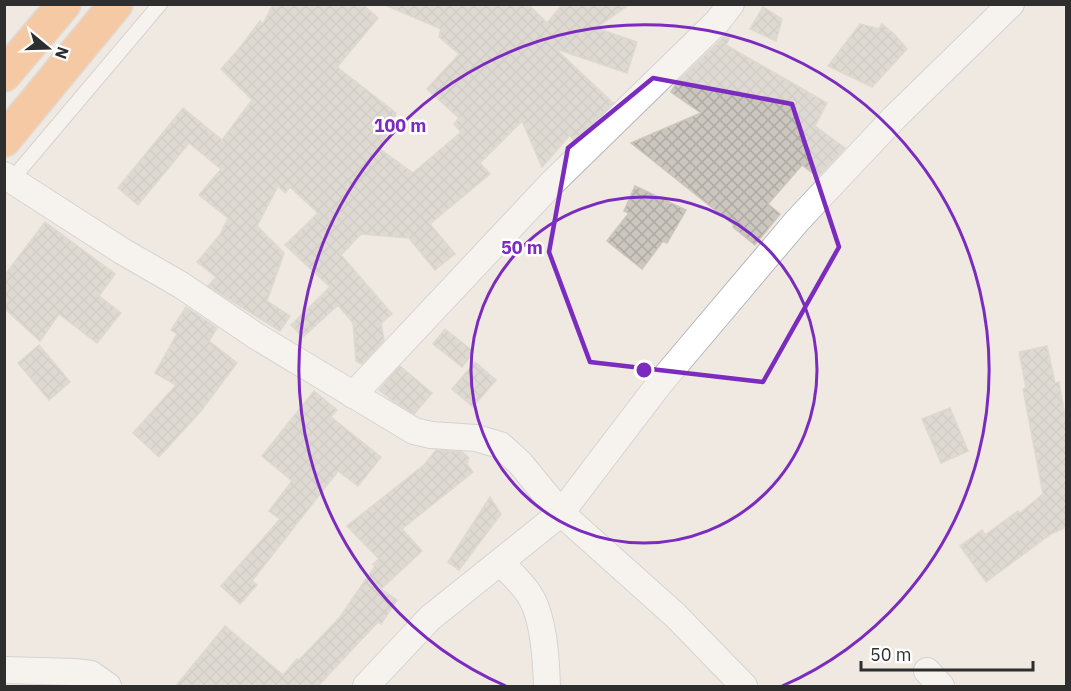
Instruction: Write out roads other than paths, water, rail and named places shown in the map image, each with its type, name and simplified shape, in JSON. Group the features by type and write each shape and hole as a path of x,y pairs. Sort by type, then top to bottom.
{"highway":[{"path":"4,75 64,4"},
{"path":"4,140 116,4"}],"street":[{"path":"353,394 552,183 717,22 731,4"},
{"path":"366,687 430,618 561,513 660,383 797,221 894,118 1011,4"},
{"path":"7,181 181,285 256,336 414,431 431,435 476,438 500,445 520,463 561,513 675,615 744,687"},
{"path":"501,563 518,579 531,596 539,619 548,687"},
{"path":"4,670 91,674 108,687"}],"lane":[{"path":"7,181 160,4"}]}
